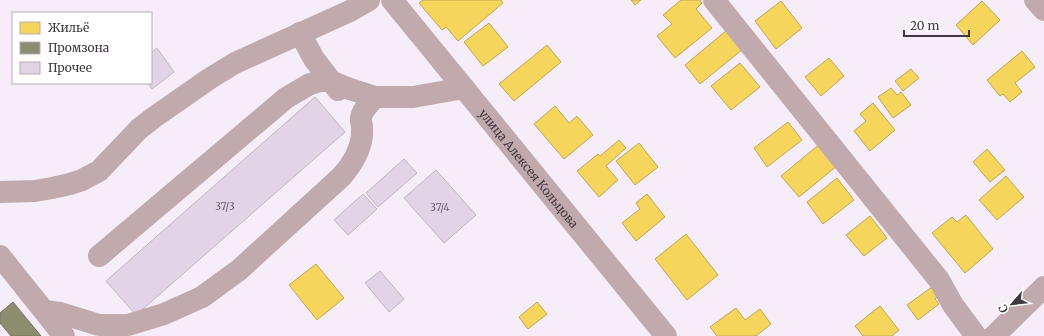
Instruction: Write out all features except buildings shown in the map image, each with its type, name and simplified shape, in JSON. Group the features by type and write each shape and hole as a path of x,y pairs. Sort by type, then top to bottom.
{"street":[{"path":"0,192 34,191 70,184 82,180 99,171 152,118 209,79 235,63 350,11 369,0"},
{"name":"улица Алексея Кольцова","path":"392,0 666,336"},
{"path":"714,0 939,280 953,305 976,336"},
{"path":"1035,0 1044,10"},
{"path":"300,33 314,59 361,118"},
{"path":"99,256 286,98 310,84 321,81 330,81 375,97 413,97 464,88"},
{"path":"44,311 60,313 99,325 134,331 164,314 202,297 233,275 249,261 348,169 355,158 360,142 362,126 361,118 365,109 375,97"},
{"path":"0,256 64,336"},
{"path":"994,336 1044,287"}]}
